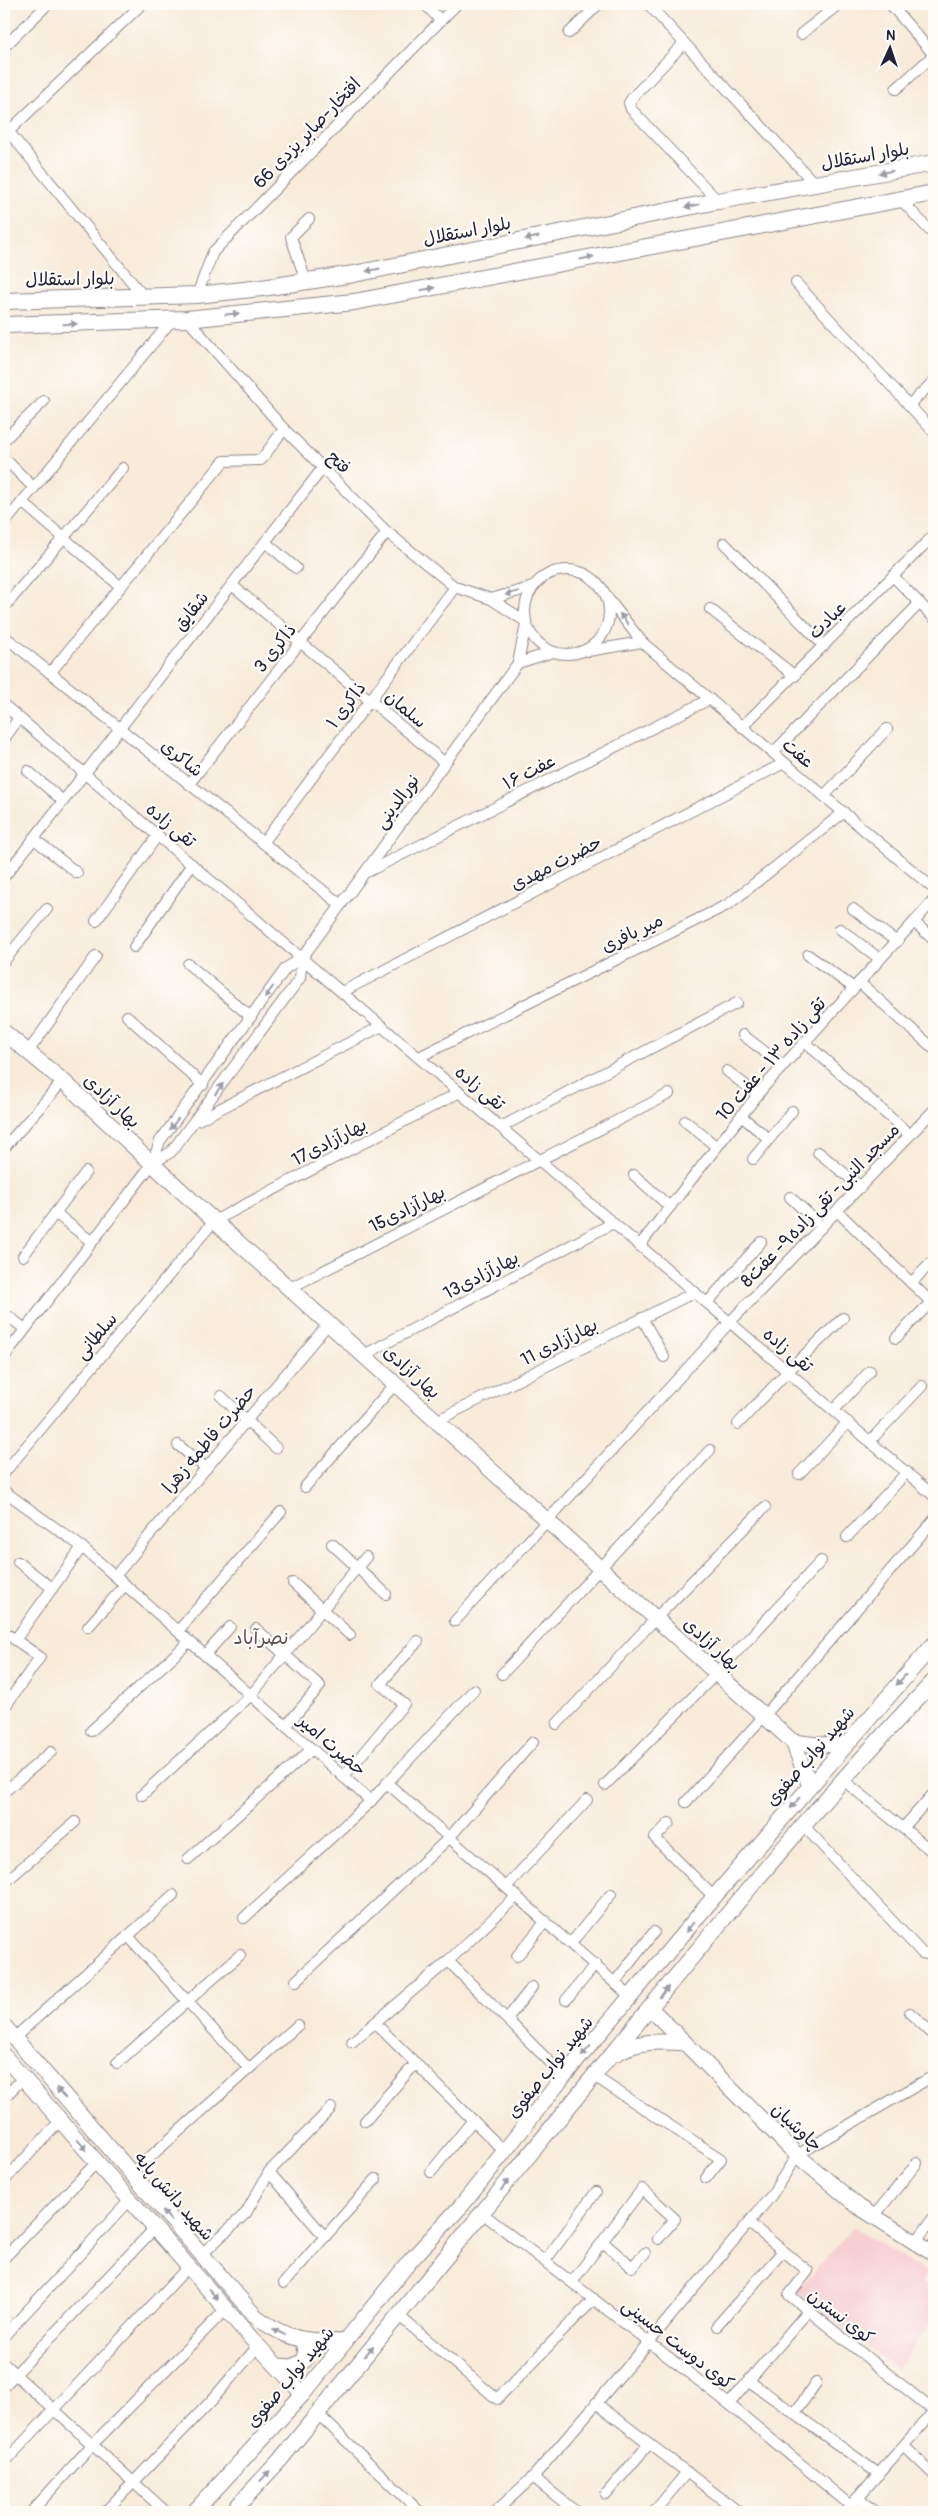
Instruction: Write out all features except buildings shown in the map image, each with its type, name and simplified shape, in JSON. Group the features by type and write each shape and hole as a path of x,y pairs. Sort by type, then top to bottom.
{"main road":[{"name":"بلوار استقلال","path":"4,301 197,295 306,281 363,272 718,201 934,163"},
{"path":"4,325 180,319 354,302 934,193"},
{"path":"43,300 43,325"},
{"name":"بهار آزادی","path":"4,1032 63,1081 214,1221 438,1420 793,1742 810,1786"},
{"name":"شهید نواب صفوی","path":"194,2512 303,2394 420,2251 506,2153 564,2076 632,1998 714,1897 845,1744 934,1644"},
{"path":"232,2512 280,2460 650,2008 843,1780 934,1681"},
{"path":"793,1742 817,1745 845,1744"},
{"name":"چاوشیان","path":"650,2008 797,2155 859,2207 934,2254"},
{"name":"شهید دانش پایه","path":"4,2026 255,2316 280,2333 304,2340 344,2342"},
{"path":"609,2058 624,2048 642,2043 686,2043"},
{"name":"شهید دانش پایه","path":"4,2056 258,2346 303,2394"},
{"path":"420,2251 439,2266"},
{"path":"277,2366 292,2367 304,2360 306,2352 304,2340"}],"street":[{"path":"4,48 48,4"},
{"path":"142,4 6,128 144,298"},
{"path":"425,4 440,20"},
{"name":"افتخار-صابر یزدی 66","path":"197,295 213,252 457,4"},
{"path":"569,33 599,4"},
{"path":"648,4 816,185"},
{"path":"801,34 839,4"},
{"path":"890,4 934,55 896,89"},
{"path":"684,43 629,103 630,109 718,201"},
{"path":"900,199 934,236"},
{"path":"306,281 291,237 309,219"},
{"path":"796,283 934,432"},
{"path":"4,524 180,319"},
{"name":"فتح","path":"180,319 322,469 387,532 455,587 491,599 526,622"},
{"path":"909,404 934,381"},
{"path":"4,440 44,401"},
{"path":"50,673 224,461 261,460 284,429"},
{"path":"4,458 34,488"},
{"path":"8,604 123,468"},
{"name":"شقایق","path":"4,877 322,469"},
{"path":"22,502 121,587"},
{"name":"ذاکری 3","path":"189,784 387,532"},
{"name":"عبادت","path":"742,727 934,535"},
{"path":"265,542 296,568"},
{"path":"724,544 824,646"},
{"path":"579,653 593,646 605,630 609,617 606,596 596,581 580,572 572,570 554,572 539,580 532,587 525,603 526,622 535,642 553,652 571,655 642,642"},
{"path":"894,577 934,618"},
{"name":"سلمان","path":"232,585 445,763"},
{"name":"ذاکری ۱","path":"263,843 455,587"},
{"path":"491,599 532,587"},
{"name":"عفت","path":"606,596 642,642 934,889"},
{"path":"773,752 920,603"},
{"path":"710,609 795,676"},
{"name":"نورالدینی","path":"4,1357 152,1164 160,1142 286,968 302,958 518,663 526,622"},
{"name":"شاکری","path":"4,636 341,905"},
{"path":"518,663 553,652"},
{"name":"عفت ۱۶","path":"364,874 710,699"},
{"name":"تقی زاده","path":"4,704 613,1224 906,1472 932,1490"},
{"path":"4,739 19,718"},
{"path":"824,796 887,729"},
{"name":"حضرت مهدی","path":"342,992 784,763"},
{"path":"28,771 63,801"},
{"name":"میر بافری","path":"419,1057 729,904 844,812"},
{"path":"96,921 158,835"},
{"path":"34,838 77,873"},
{"path":"134,947 192,864"},
{"name":"تقی زاده ۱۳ - عفت 10","path":"640,1246 758,1095 934,900"},
{"path":"854,909 896,942"},
{"path":"4,961 47,910"},
{"path":"914,922 934,940"},
{"path":"840,929 880,960"},
{"path":"808,955 857,985 934,1049"},
{"path":"28,1052 96,956"},
{"name":"نورالدینی","path":"152,1164 171,1152 196,1121 300,978 302,958"},
{"path":"188,964 251,1017"},
{"path":"501,1127 737,1003"},
{"path":"126,1016 203,1085"},
{"path":"196,1121 382,1026"},
{"path":"743,1035 783,1066"},
{"path":"805,1042 910,1135"},
{"path":"728,1071 758,1095"},
{"path":"4,1148 63,1081"},
{"name":"بهارآزادی17","path":"214,1221 460,1092"},
{"name":"بهارآزادی15","path":"290,1288 669,1094"},
{"name":"مسجد النبی- تقی زاده۹- عفت8","path":"456,1621 730,1322 934,1110"},
{"path":"753,1159 792,1111"},
{"path":"741,1116 769,1139"},
{"path":"685,1121 718,1147"},
{"path":"818,1152 860,1186"},
{"path":"23,1256 86,1172"},
{"path":"634,1175 670,1207"},
{"path":"790,1196 822,1227"},
{"path":"837,1211 933,1304 896,1338"},
{"path":"55,1213 92,1242"},
{"name":"سلطانی","path":"4,1473 214,1221"},
{"name":"بهارآزادی13","path":"364,1355 613,1224"},
{"path":"708,1303 761,1242"},
{"path":"911,1283 934,1260"},
{"name":"بهارآزادی 11","path":"438,1420 695,1292"},
{"path":"4,1313 25,1329"},
{"path":"642,1318 664,1357"},
{"path":"738,1424 788,1371 843,1318"},
{"name":"حضرت فاطمه زهرا","path":"115,1576 329,1323"},
{"path":"834,1410 870,1371"},
{"path":"305,1487 396,1383"},
{"path":"870,1441 922,1386"},
{"path":"221,1396 276,1448"},
{"path":"799,1474 848,1422"},
{"path":"178,1445 206,1468"},
{"path":"502,1674 710,1450"},
{"path":"847,1537 906,1472"},
{"name":"حضرت امیر","path":"4,1491 82,1547 371,1802 387,1784 571,1942 632,1998"},
{"path":"557,1724 656,1618 765,1507"},
{"path":"178,1632 281,1512"},
{"path":"686,1802 764,1716 934,1520"},
{"path":"332,1544 386,1594"},
{"path":"15,1640 82,1547"},
{"path":"142,1795 251,1696 366,1557"},
{"path":"605,1786 717,1673 821,1561"},
{"path":"18,1562 52,1588"},
{"path":"293,1583 350,1635"},
{"path":"88,1627 125,1585"},
{"path":"205,1654 230,1628"},
{"path":"256,1629 320,1686 286,1726"},
{"path":"4,1634 40,1657 4,1708"},
{"path":"343,1777 404,1704 380,1684 418,1641"},
{"path":"91,1731 189,1642"},
{"path":"387,1784 474,1690"},
{"path":"296,1981 449,1838 533,1742"},
{"path":"188,1860 312,1749"},
{"path":"4,1792 50,1752"},
{"path":"843,1780 934,1853"},
{"path":"903,1828 934,1793"},
{"path":"506,1887 587,1800"},
{"path":"244,1918 371,1802"},
{"path":"4,1883 75,1822"},
{"path":"669,1823 655,1838 714,1897"},
{"path":"804,1826 922,1953 934,1956"},
{"path":"571,1942 611,1894"},
{"path":"14,2038 173,1895"},
{"path":"352,2042 448,1961 517,1896"},
{"path":"517,1956 546,1921"},
{"path":"615,1982 654,1932"},
{"path":"128,1936 249,2069"},
{"path":"117,2063 240,1955"},
{"path":"448,1961 564,2076"},
{"path":"566,2000 596,1964"},
{"path":"507,2019 532,1988"},
{"path":"910,2013 934,2034"},
{"path":"375,2023 506,2153"},
{"path":"131,2174 298,2026"},
{"path":"365,2121 416,2063"},
{"path":"594,2076 721,2159 706,2178"},
{"path":"4,2098 23,2078"},
{"path":"495,2512 533,2477 649,2342 771,2196 797,2155 928,2079 934,2083"},
{"path":"201,2255 246,2213 270,2172 331,2108"},
{"path":"4,2181 61,2120"},
{"path":"431,2172 473,2120"},
{"path":"4,2258 97,2162"},
{"path":"874,2216 917,2163"},
{"path":"270,2172 325,2237"},
{"path":"284,2283 376,2179"},
{"path":"572,2282 642,2190 675,2219 658,2239"},
{"path":"545,2261 596,2192"},
{"path":"4,2336 130,2200"},
{"name":"کوی دوست حسینی","path":"482,2213 729,2404 848,2509"},
{"path":"916,2242 934,2217"},
{"name":"کوی نسترن","path":"749,2223 808,2271 789,2295 934,2411"},
{"path":"4,2386 155,2228"},
{"path":"602,2242 632,2267 645,2253"},
{"path":"717,2326 783,2251"},
{"path":"4,2464 189,2266"},
{"path":"398,2315 497,2399 594,2299"},
{"path":"31,2512 92,2445 226,2309"},
{"path":"729,2404 808,2311"},
{"path":"105,2512 212,2400 258,2346"},
{"path":"4,2364 166,2512"},
{"path":"749,2381 879,2474"},
{"path":"795,2413 816,2383"},
{"path":"596,2403 736,2511"},
{"path":"848,2509 934,2411"},
{"path":"318,2414 413,2510"},
{"path":"606,2494 649,2444"},
{"path":"904,2446 934,2475"},
{"path":"654,2512 687,2472"},
{"path":"533,2477 576,2512"},
{"path":"858,2497 876,2512"}],"shaded area":[{"path":"854,2227 927,2273 922,2281 934,2288 934,2320 897,2370 796,2292"}],"district":[{"name":"نصرآباد","path":"261,1637"}]}
